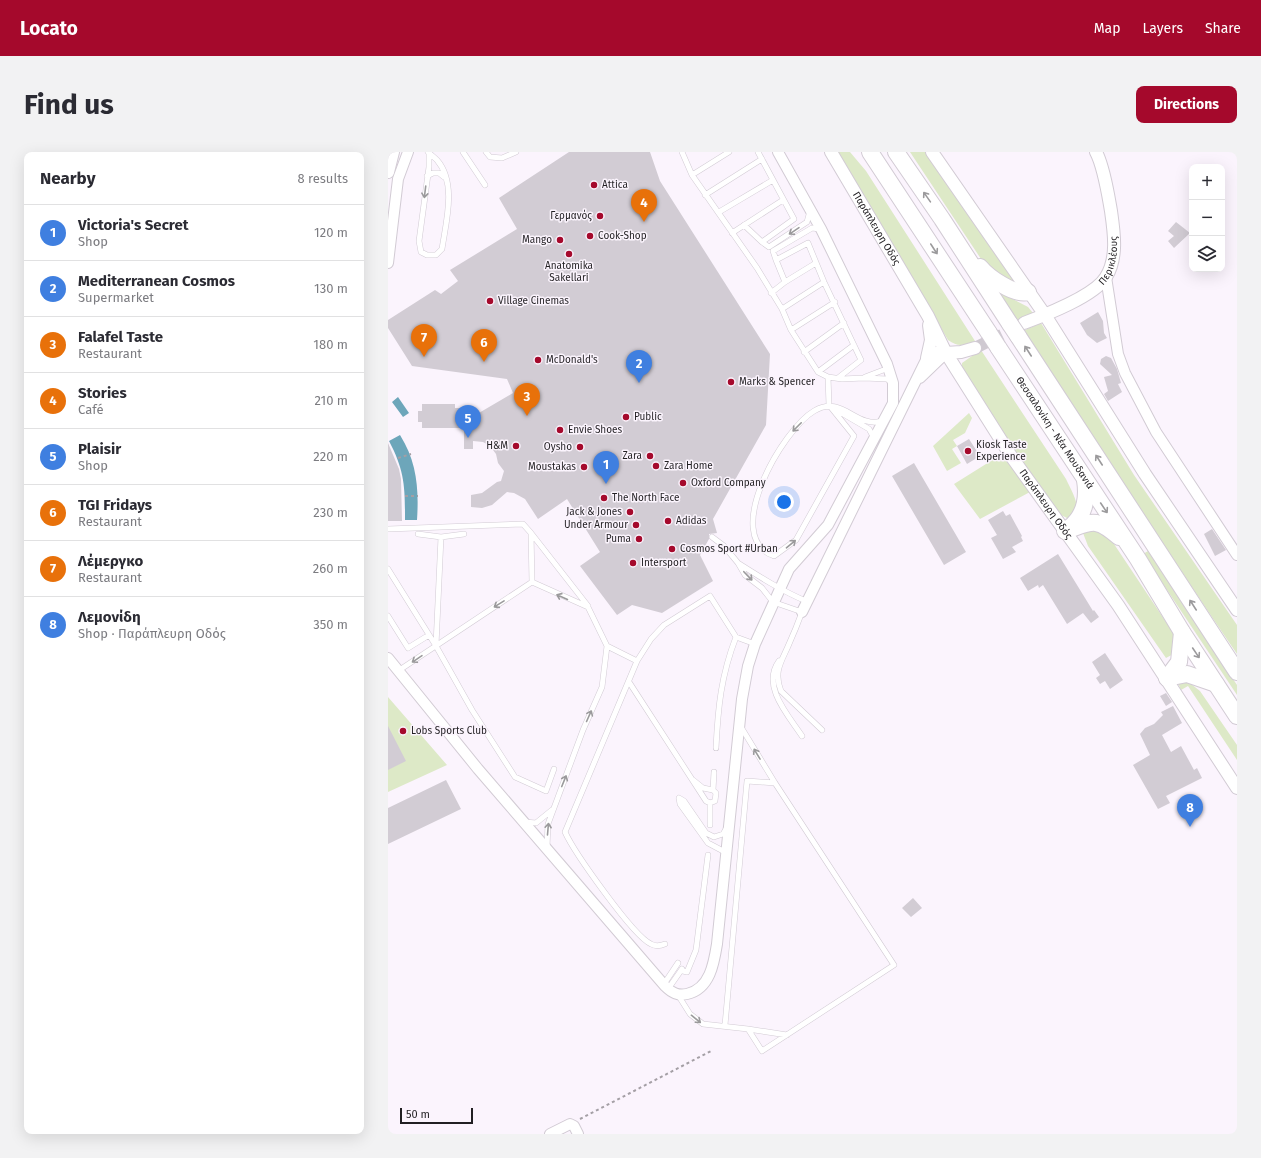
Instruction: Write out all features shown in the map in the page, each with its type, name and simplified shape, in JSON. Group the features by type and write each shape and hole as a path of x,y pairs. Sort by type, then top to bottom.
{"highway":[{"path":"859,152 880,178 897,193"},
{"name":"Θεσσαλονίκη - Νέα Μουδανιά","path":"870,152 1138,559 1182,632 1237,716"},
{"path":"896,152 1017,328 1237,672"},
{"path":"942,219 989,276 1019,292 1028,292"},
{"path":"1065,531 1076,523 1082,514 1086,497 1085,480"},
{"path":"1065,531 1086,523 1096,522 1112,531 1138,559"},
{"path":"1167,678 1178,662 1182,632"},
{"path":"1167,678 1188,674 1216,684"}],"street":[{"path":"388,172 393,152"},
{"path":"388,658 478,769 666,986 678,994 689,994 704,984 711,971 717,944 725,852 742,699 748,666 755,644 789,569 828,525 893,403 893,383 887,364 821,229 778,152"},
{"name":"Παράπλευρη Οδός","path":"831,152 928,316 946,353 1011,456 1118,605 1167,678 1237,788"},
{"path":"932,152 1045,315 1141,467 1237,610"},
{"name":"Περικλέους","path":"1017,328 1089,292 1106,277 1112,258 1115,239 1108,193 1096,152"},
{"path":"388,263 398,179 406,155"},
{"path":"1106,277 1118,354 1125,373 1156,432 1237,556"},
{"path":"802,612 853,506 917,382 927,358 931,340 928,316"},
{"path":"927,358 936,352 961,352 975,348"},
{"path":"917,382 946,353"},
{"path":"550,1134 569,1125 573,1125 578,1134"}],"lane":[{"path":"406,155 414,152"},
{"path":"428,152 438,161 446,179 448,197 442,249 436,255 427,255 421,252 419,241 427,176 428,152"},
{"path":"464,152 485,185"},
{"path":"486,152 490,157 502,158 509,153 516,152"},
{"path":"684,152 692,175 757,268 782,309 791,330 818,372 828,377 887,379 893,383"},
{"path":"692,175 729,152"},
{"path":"758,152 794,219 762,242"},
{"path":"705,195 762,159"},
{"path":"427,176 433,173 439,173 446,179"},
{"path":"719,212 773,180"},
{"path":"732,232 783,200"},
{"path":"771,249 807,222 810,208"},
{"path":"744,225 771,249 786,282"},
{"path":"771,249 812,228 821,229"},
{"path":"776,260 808,243 824,282 835,302 861,360 838,378"},
{"path":"771,293 816,263"},
{"path":"782,309 824,282"},
{"path":"791,330 835,302"},
{"path":"804,352 844,323"},
{"path":"818,372 854,345"},
{"path":"864,378 886,369 887,364"},
{"path":"828,377 829,405 854,436 796,540 774,556 764,553 753,527 752,516 766,471 793,431 814,411 829,405 840,408 858,418 873,423 884,420"},
{"path":"829,405 869,429 874,438"},
{"path":"388,529 523,524 588,607 607,646 602,687 553,809 548,824 547,850"},
{"path":"531,533 532,582"},
{"path":"418,534 442,537 464,534"},
{"path":"436,646 442,537"},
{"path":"712,537 724,546 738,563 745,575 762,588 773,602 802,612 788,647 772,673 774,691 802,736"},
{"path":"738,563 766,579 779,589 806,601"},
{"path":"388,569 436,646 456,684 515,777 546,791 554,769"},
{"path":"532,582 588,607"},
{"path":"398,671 532,582"},
{"path":"665,944 656,946 650,944 636,932 592,874 565,832 637,661 658,630 710,596 736,637 755,644"},
{"path":"388,616 408,648 429,635"},
{"path":"716,748 719,694 727,662 736,637"},
{"path":"607,646 637,661"},
{"path":"782,657 779,667 778,683 781,691 822,730"},
{"path":"629,682 706,801 710,803"},
{"path":"739,725 775,783 894,965 762,1051 748,1029"},
{"path":"710,803 715,801 717,798 713,790 714,772"},
{"path":"693,780 702,788 713,790"},
{"path":"724,1025 747,781 775,783"},
{"path":"725,852 708,844 680,804 679,798 684,801 706,833 714,837 723,834 728,826"},
{"path":"710,803 710,825"},
{"path":"525,822 536,823 553,809"},
{"path":"666,986 682,970 687,972 696,950 708,855"},
{"path":"666,986 678,963"},
{"path":"678,994 690,1014 702,1024 724,1025 787,1035"}],"path":[{"path":"398,458 411,454"},
{"path":"405,496 418,496"},
{"path":"569,1125 713,1050"}],"green space":[{"path":"836,152 850,152 866,171 975,341 961,345 955,344 948,340 892,243"},
{"path":"910,152 927,152 1019,286 989,271"},
{"path":"999,292 1028,307 1033,313 1016,325"},
{"path":"1041,323 1134,475 1237,625 1237,654 1023,331"},
{"path":"979,347 1066,479 1076,503 1077,513 1075,518 1067,518 1061,515 1016,454 962,370 962,363 972,356"},
{"path":"969,413 972,418 965,433 953,440 957,446 952,449 961,463 947,471 933,446"},
{"path":"1002,454 1030,492 980,519 954,484"},
{"path":"1088,526 1108,535 1178,640 1177,652 1166,658 1088,546 1083,533"},
{"path":"1148,551 1237,685 1237,695 1143,554"},
{"path":"1186,680 1200,691 1237,745 1237,760 1188,686 1181,690 1178,683"},
{"name":"Lobs Sports Club","path":"388,697 447,765 388,792"}],"water":[{"path":"398,397 409,413 403,417 392,402"},
{"path":"400,435 410,455 416,476 418,497 417,520 405,520 403,480 398,462 389,441"}],"building":[{"path":"569,152 650,152 660,181 770,354 766,425 713,519 717,533 709,534 709,539 700,555 713,581 662,613 632,605 617,615 580,566 600,552 567,499 538,519 525,499 514,493 507,492 492,505 482,508 471,507 471,495 482,493 497,482 501,481 504,471 498,463 496,454 490,446 483,442 473,441 473,449 464,449 464,428 422,428 422,422 418,422 418,411 422,411 422,404 455,404 455,408 472,408 472,417 513,393 507,379 412,366 388,328 388,320 435,290 441,294 458,281 450,270 517,229 499,198"},
{"path":"1176,222 1189,232 1189,234 1174,248 1168,241 1174,236 1168,231"},
{"path":"1098,312 1103,321 1104,333 1107,338 1097,343 1087,335 1080,323"},
{"path":"1106,356 1111,358 1117,369 1121,383 1118,384 1122,392 1108,401 1104,394 1108,391 1104,377 1112,375 1100,364 1101,359"},
{"name":"Kiosk Taste Experience","path":"969,439 980,456 967,464 957,446"},
{"path":"388,443 399,469 401,479 402,521 388,521"},
{"path":"914,463 966,552 944,565 892,476"},
{"path":"1003,511 1006,516 1010,514 1022,536 1023,541 1012,547 1016,552 1003,559 991,538 997,535 988,520"},
{"path":"1212,529 1226,550 1215,556 1204,534"},
{"path":"1058,554 1093,611 1094,610 1099,617 1091,623 1083,613 1067,624 1043,585 1039,588 1038,585 1028,591 1020,578"},
{"path":"1105,653 1123,680 1110,689 1105,681 1100,684 1096,678 1100,675 1092,662"},
{"path":"1166,693 1172,702 1166,706 1160,696"},
{"path":"1173,706 1182,723 1162,735 1171,752 1181,746 1194,770 1197,768 1202,778 1166,796 1170,803 1158,809 1133,765 1150,755 1140,734 1145,728 1154,724 1163,715 1161,712"},
{"path":"388,726 406,761 388,770"},
{"path":"446,780 461,809 388,844 388,808"},
{"path":"913,898 922,908 911,917 902,908"}],"tunnel":[{"path":"975,348 1020,326"}],"place":[{"name":"Attica","path":"594,185"},
{"name":"Γερμανός","path":"600,216"},
{"name":"Stories","path":"644,222"},
{"name":"Cook-Shop","path":"590,236"},
{"name":"Mango","path":"560,240"},
{"name":"Anatomika Sakellari","path":"569,254"},
{"name":"Village Cinemas","path":"490,301"},
{"name":"Λέμεργκο","path":"424,357"},
{"name":"McDonald's","path":"538,360"},
{"name":"TGI Fridays","path":"484,362"},
{"name":"Marks & Spencer","path":"731,382"},
{"name":"Mediterranean Cosmos","path":"639,383"},
{"name":"Falafel Taste","path":"527,416"},
{"name":"Public","path":"626,417"},
{"name":"Envie Shoes","path":"560,430"},
{"name":"Plaisir","path":"468,438"},
{"name":"H&M","path":"516,446"},
{"name":"Oysho","path":"580,447"},
{"name":"Kiosk Taste Experience","path":"968,451"},
{"name":"Zara","path":"650,456"},
{"name":"Zara Home","path":"656,466"},
{"name":"Moustakas","path":"584,467"},
{"name":"Oxford Company","path":"683,483"},
{"name":"Victoria's Secret","path":"606,484"},
{"name":"The North Face","path":"604,498"},
{"name":"Jack & Jones","path":"630,512"},
{"name":"Adidas","path":"668,521"},
{"name":"Under Armour","path":"636,525"},
{"name":"Puma","path":"639,539"},
{"name":"Cosmos Sport #Urban","path":"672,549"},
{"name":"Intersport","path":"633,563"},
{"name":"Lobs Sports Club","path":"403,731"},
{"name":"Λεμονίδη","path":"1190,827"}]}
